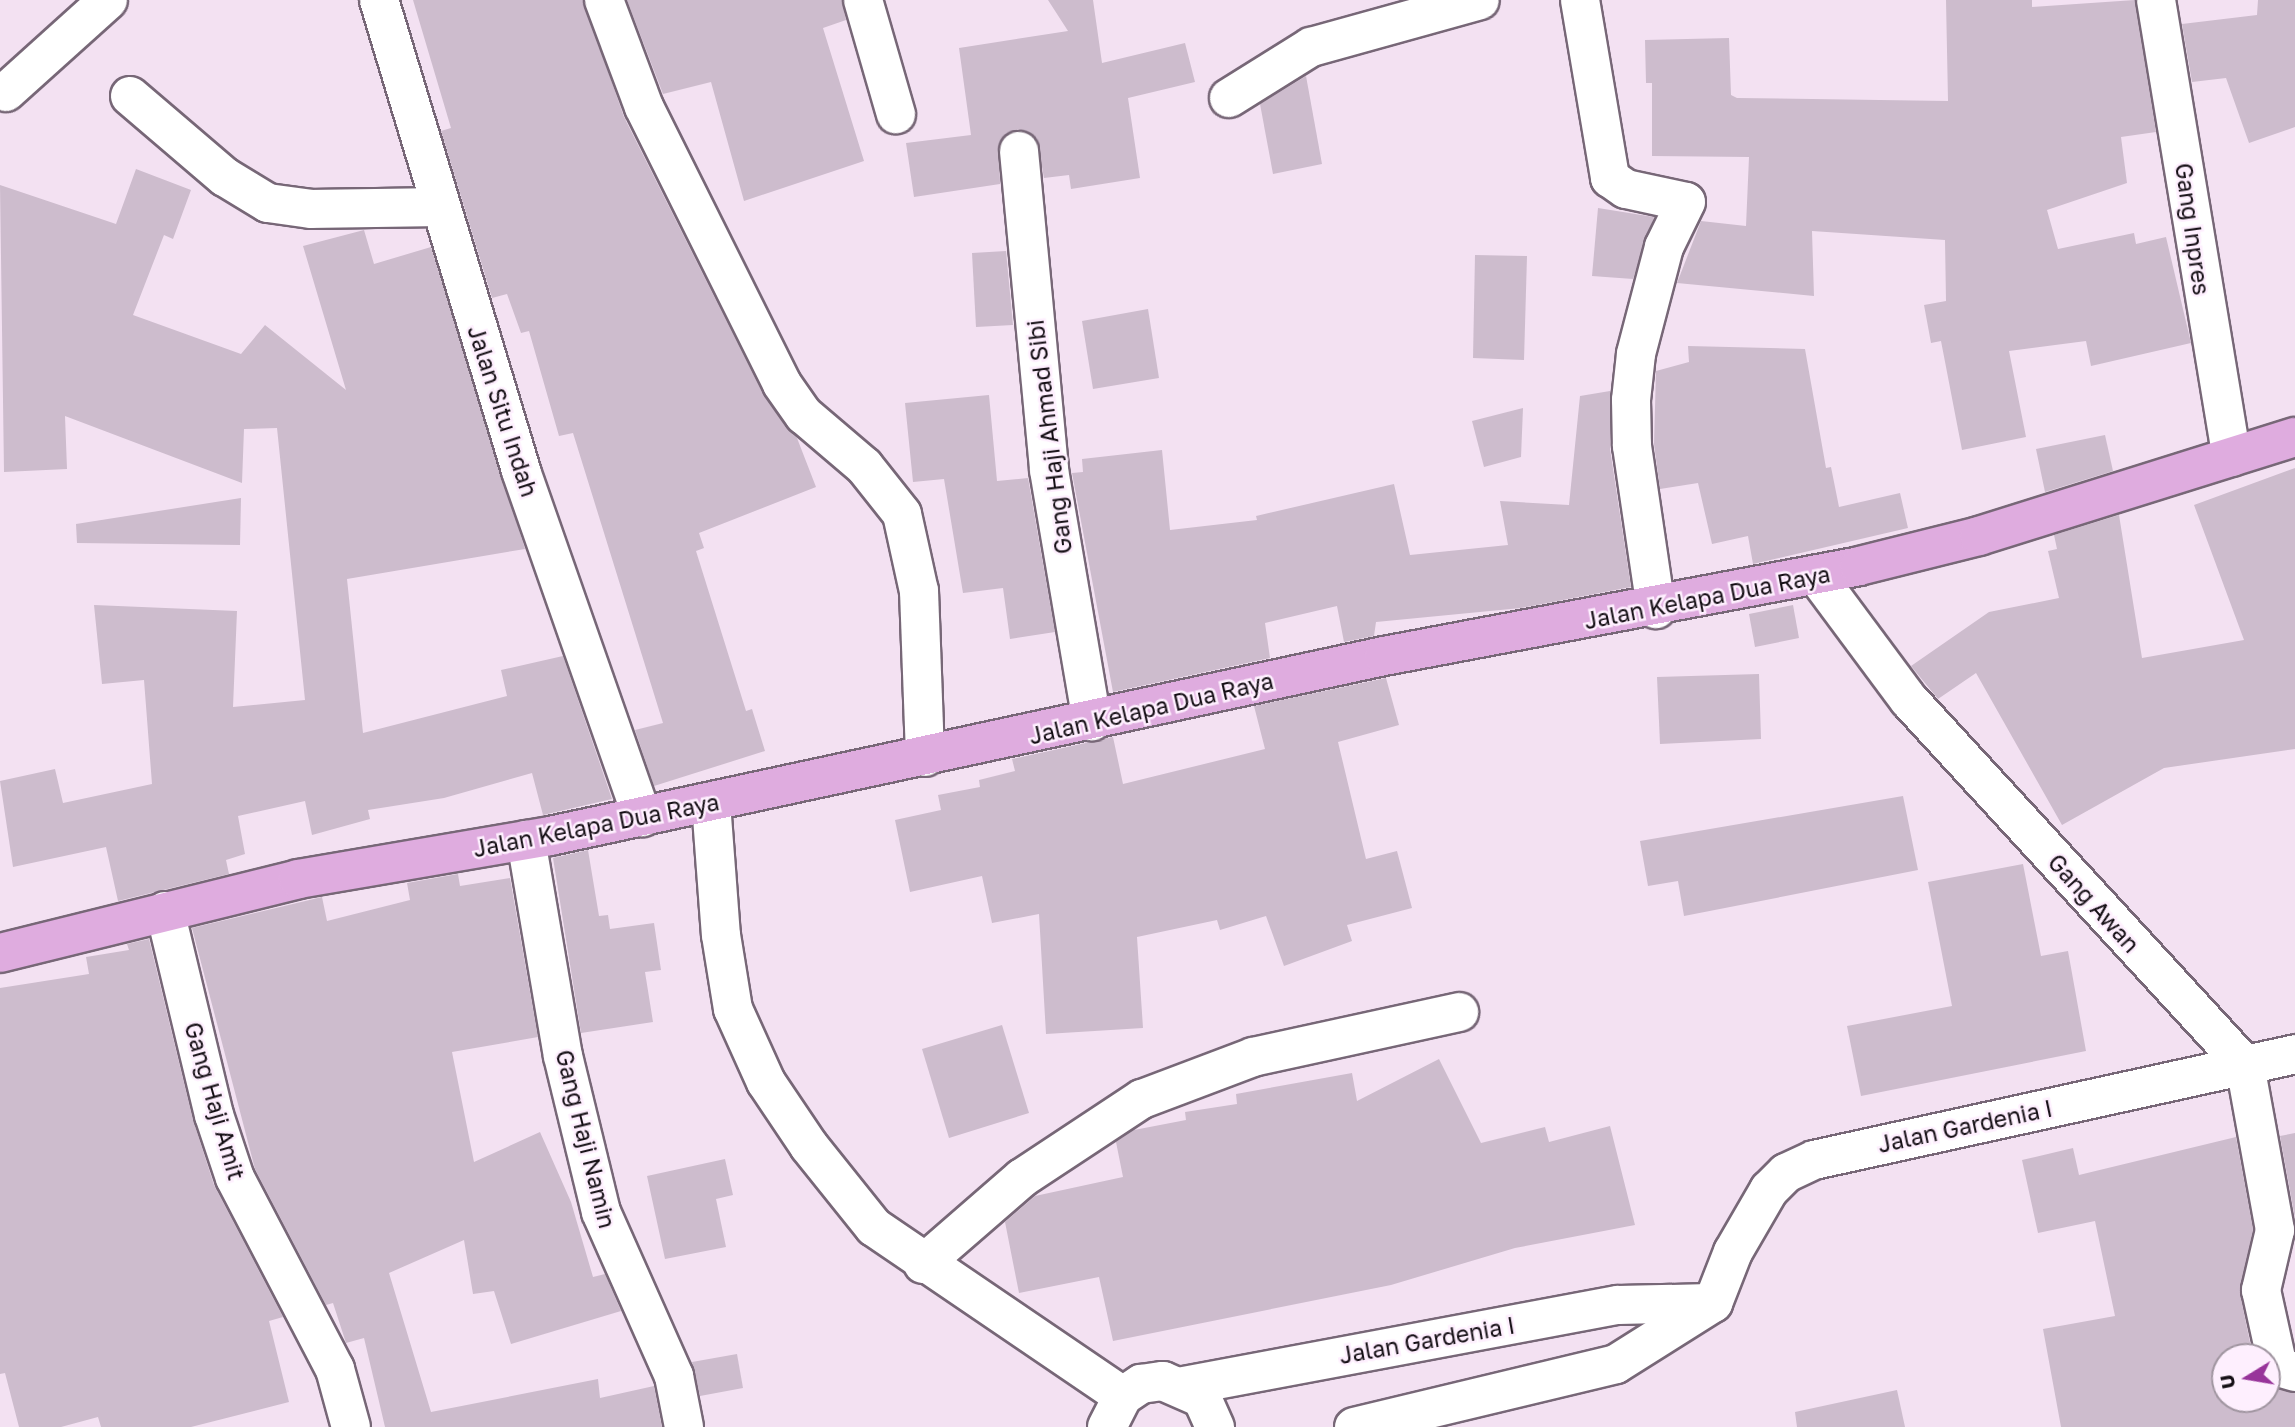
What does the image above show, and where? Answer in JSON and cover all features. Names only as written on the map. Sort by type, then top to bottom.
[{"type":"main road","name":"Jalan Kelapa Dua Raya","points":[[0,953],[298,879],[642,817],[1384,656],[1656,609],[1816,575],[1979,536],[2295,437]]},
{"type":"street","points":[[6,92],[108,0]]},
{"type":"street","name":"Jalan Situ Indah","points":[[379,0],[526,484],[642,817]]},
{"type":"street","points":[[604,0],[645,107],[782,384],[804,415],[864,466],[902,514],[919,591],[925,757]]},
{"type":"street","points":[[863,0],[896,114]]},
{"type":"street","points":[[1229,98],[1311,47],[1480,0]]},
{"type":"street","points":[[1580,0],[1610,178],[1626,188],[1686,202],[1661,259],[1636,354],[1631,400],[1632,446],[1656,609]]},
{"type":"street","name":"Gang Inpres","points":[[2156,0],[2232,457]]},
{"type":"street","points":[[130,96],[225,177],[268,203],[311,209],[440,207]]},
{"type":"street","name":"Gang Haji Ahmad Sibi","points":[[1019,151],[1049,470],[1093,721]]},
{"type":"street","name":"Gang Awan","points":[[1816,575],[1909,700],[2245,1065]]},
{"type":"street","points":[[711,803],[724,960],[733,1009],[749,1048],[846,1197],[874,1227],[1115,1411]]},
{"type":"street","name":"Gang Haji Namin","points":[[526,840],[563,1056],[601,1212],[674,1376],[684,1427]]},
{"type":"street","name":"Gang Haji Amit","points":[[165,911],[214,1115],[235,1178],[335,1369],[347,1412]]},
{"type":"street","points":[[923,1264],[1022,1178],[1114,1113],[1164,1088],[1280,1050],[1459,1012]]},
{"type":"street","name":"Jalan Gardenia I","points":[[1115,1411],[1141,1384],[1163,1381],[1184,1386],[1618,1306],[1713,1303],[1751,1215],[1786,1172],[1838,1154],[2295,1054]]},
{"type":"street","points":[[2245,1065],[2275,1230],[2261,1290],[2269,1339],[2278,1367],[2295,1372]]},
{"type":"street","points":[[1353,1427],[1616,1364],[1713,1303]]},
{"type":"street","points":[[1184,1386],[1202,1398],[1215,1427]]},
{"type":"building","points":[[413,0],[583,0],[624,117],[763,394],[797,438],[816,487],[699,533],[704,548],[696,551],[746,711],[752,709],[765,751],[654,786],[635,730],[663,723],[573,433],[559,436],[529,331],[521,333],[507,294],[492,298],[441,131],[451,128]]},
{"type":"building","points":[[627,0],[842,0],[846,20],[823,28],[864,161],[744,201],[711,82],[663,94]]},
{"type":"building","points":[[1048,0],[1093,0],[1102,63],[1185,43],[1195,82],[1128,98],[1140,178],[1071,189],[1069,175],[1044,178],[1037,139],[1018,129],[999,143],[1000,184],[914,197],[906,143],[971,135],[959,48],[1068,31]]},
{"type":"building","points":[[1946,0],[2032,0],[2032,7],[2135,0],[2156,132],[2121,137],[2127,183],[2047,210],[2058,249],[2134,233],[2136,244],[2166,237],[2191,343],[2091,366],[2086,341],[2009,351],[2026,437],[1962,450],[1941,341],[1931,343],[1924,305],[1946,301],[1945,240],[1812,231],[1814,296],[1677,283],[1701,221],[1746,226],[1749,157],[1652,156],[1652,83],[1646,83],[1645,40],[1729,38],[1731,95],[1737,98],[1948,101]]},
{"type":"building","points":[[2258,0],[2295,0],[2295,127],[2249,143],[2226,78],[2192,82],[2182,24],[2257,15]]},
{"type":"building","points":[[1306,76],[1322,164],[1273,174],[1260,104]]},
{"type":"building","points":[[136,169],[191,190],[173,239],[164,235],[133,315],[241,354],[265,325],[346,390],[303,246],[364,230],[374,264],[431,247],[525,549],[347,579],[363,733],[507,696],[501,670],[563,656],[612,799],[543,815],[532,773],[444,798],[368,810],[370,819],[312,835],[305,801],[238,816],[245,854],[226,860],[229,874],[118,901],[106,847],[13,867],[0,781],[55,769],[63,803],[152,784],[144,680],[102,684],[94,605],[237,611],[233,707],[305,700],[277,428],[244,429],[242,483],[65,416],[67,469],[4,472],[0,185],[116,224]]},
{"type":"building","points":[[1598,208],[1654,217],[1633,279],[1592,276]]},
{"type":"building","points":[[1006,251],[1013,325],[976,327],[972,253]]},
{"type":"building","points":[[1475,255],[1527,256],[1524,360],[1473,358]]},
{"type":"building","points":[[1148,309],[1159,378],[1093,389],[1082,321]]},
{"type":"building","points":[[1688,346],[1805,349],[1826,468],[1831,467],[1839,507],[1900,493],[1908,528],[1753,564],[1748,536],[1712,544],[1698,483],[1660,489],[1654,444],[1656,371],[1689,362]]},
{"type":"building","points":[[1610,391],[1610,449],[1631,587],[1521,608],[1376,622],[1374,636],[1344,642],[1337,606],[1265,623],[1270,658],[1113,692],[1072,473],[1083,472],[1082,459],[1162,450],[1170,530],[1257,520],[1256,516],[1394,484],[1410,555],[1508,545],[1500,501],[1569,505],[1580,396]]},
{"type":"building","points":[[989,395],[997,481],[1028,478],[1055,632],[1010,639],[1003,588],[963,593],[944,479],[913,482],[905,403]]},
{"type":"building","points":[[1523,408],[1521,457],[1484,467],[1472,421]]},
{"type":"building","points":[[2105,435],[2113,471],[2045,492],[2036,449]]},
{"type":"building","points":[[2295,468],[2295,749],[2164,768],[2062,825],[1976,673],[1938,699],[1911,666],[1989,612],[2059,598],[2048,551],[2057,549],[2054,535],[2119,515],[2142,658],[2244,640],[2194,505]]},
{"type":"building","points":[[241,498],[240,545],[77,543],[76,524]]},
{"type":"building","points":[[1793,605],[1799,638],[1755,647],[1749,614]]},
{"type":"building","points":[[1759,674],[1761,739],[1660,744],[1657,677]]},
{"type":"building","points":[[1386,678],[1399,725],[1338,742],[1366,859],[1397,851],[1412,908],[1347,925],[1352,941],[1284,966],[1266,916],[1220,930],[1217,920],[1137,937],[1143,1028],[1046,1034],[1039,914],[992,923],[982,876],[910,892],[895,820],[941,810],[938,795],[980,787],[979,780],[1015,771],[1012,759],[1113,737],[1123,784],[1265,749],[1254,706]]},
{"type":"building","points":[[1903,796],[1918,870],[1684,916],[1678,881],[1648,886],[1640,841]]},
{"type":"building","points":[[588,850],[599,916],[608,915],[610,929],[654,923],[661,970],[645,972],[653,1022],[581,1033],[553,858]]},
{"type":"building","points":[[2023,864],[2041,956],[2068,951],[2086,1051],[1861,1096],[1847,1026],[1952,1006],[1928,882]]},
{"type":"building","points":[[458,874],[460,886],[510,878],[538,1037],[452,1052],[474,1162],[540,1132],[571,1202],[593,1277],[605,1274],[621,1311],[511,1344],[494,1291],[473,1294],[464,1240],[389,1273],[431,1412],[598,1379],[600,1398],[654,1386],[662,1427],[385,1427],[364,1338],[346,1343],[333,1303],[326,1305],[255,1169],[192,928],[322,897],[327,921],[410,900],[407,883]]},
{"type":"building","points":[[149,939],[193,1120],[214,1185],[283,1317],[269,1321],[289,1402],[191,1427],[101,1427],[98,1417],[61,1427],[19,1427],[5,1373],[0,1374],[0,988],[89,974],[86,957],[129,950],[127,944]]},
{"type":"building","points":[[1002,1025],[1029,1113],[949,1138],[922,1049]]},
{"type":"building","points":[[1439,1059],[1481,1143],[1545,1127],[1549,1142],[1610,1126],[1635,1225],[1515,1248],[1391,1285],[1113,1341],[1099,1277],[1019,1293],[1005,1222],[1035,1196],[1123,1177],[1116,1142],[1134,1130],[1186,1120],[1185,1112],[1237,1104],[1236,1094],[1352,1073],[1357,1101]]},
{"type":"building","points":[[2295,1133],[2295,1218],[2280,1136]]},
{"type":"building","points":[[2236,1137],[2253,1229],[2240,1294],[2250,1343],[2211,1343],[2211,1413],[2281,1413],[2281,1389],[2295,1393],[2295,1427],[2061,1427],[2043,1329],[2115,1316],[2095,1221],[2038,1233],[2022,1160],[2073,1148],[2079,1175]]},
{"type":"building","points":[[725,1159],[733,1195],[716,1199],[726,1247],[665,1259],[647,1176]]},
{"type":"building","points":[[737,1354],[743,1388],[700,1396],[692,1362]]},
{"type":"building","points":[[1897,1390],[1905,1427],[1797,1427],[1795,1412]]}]
